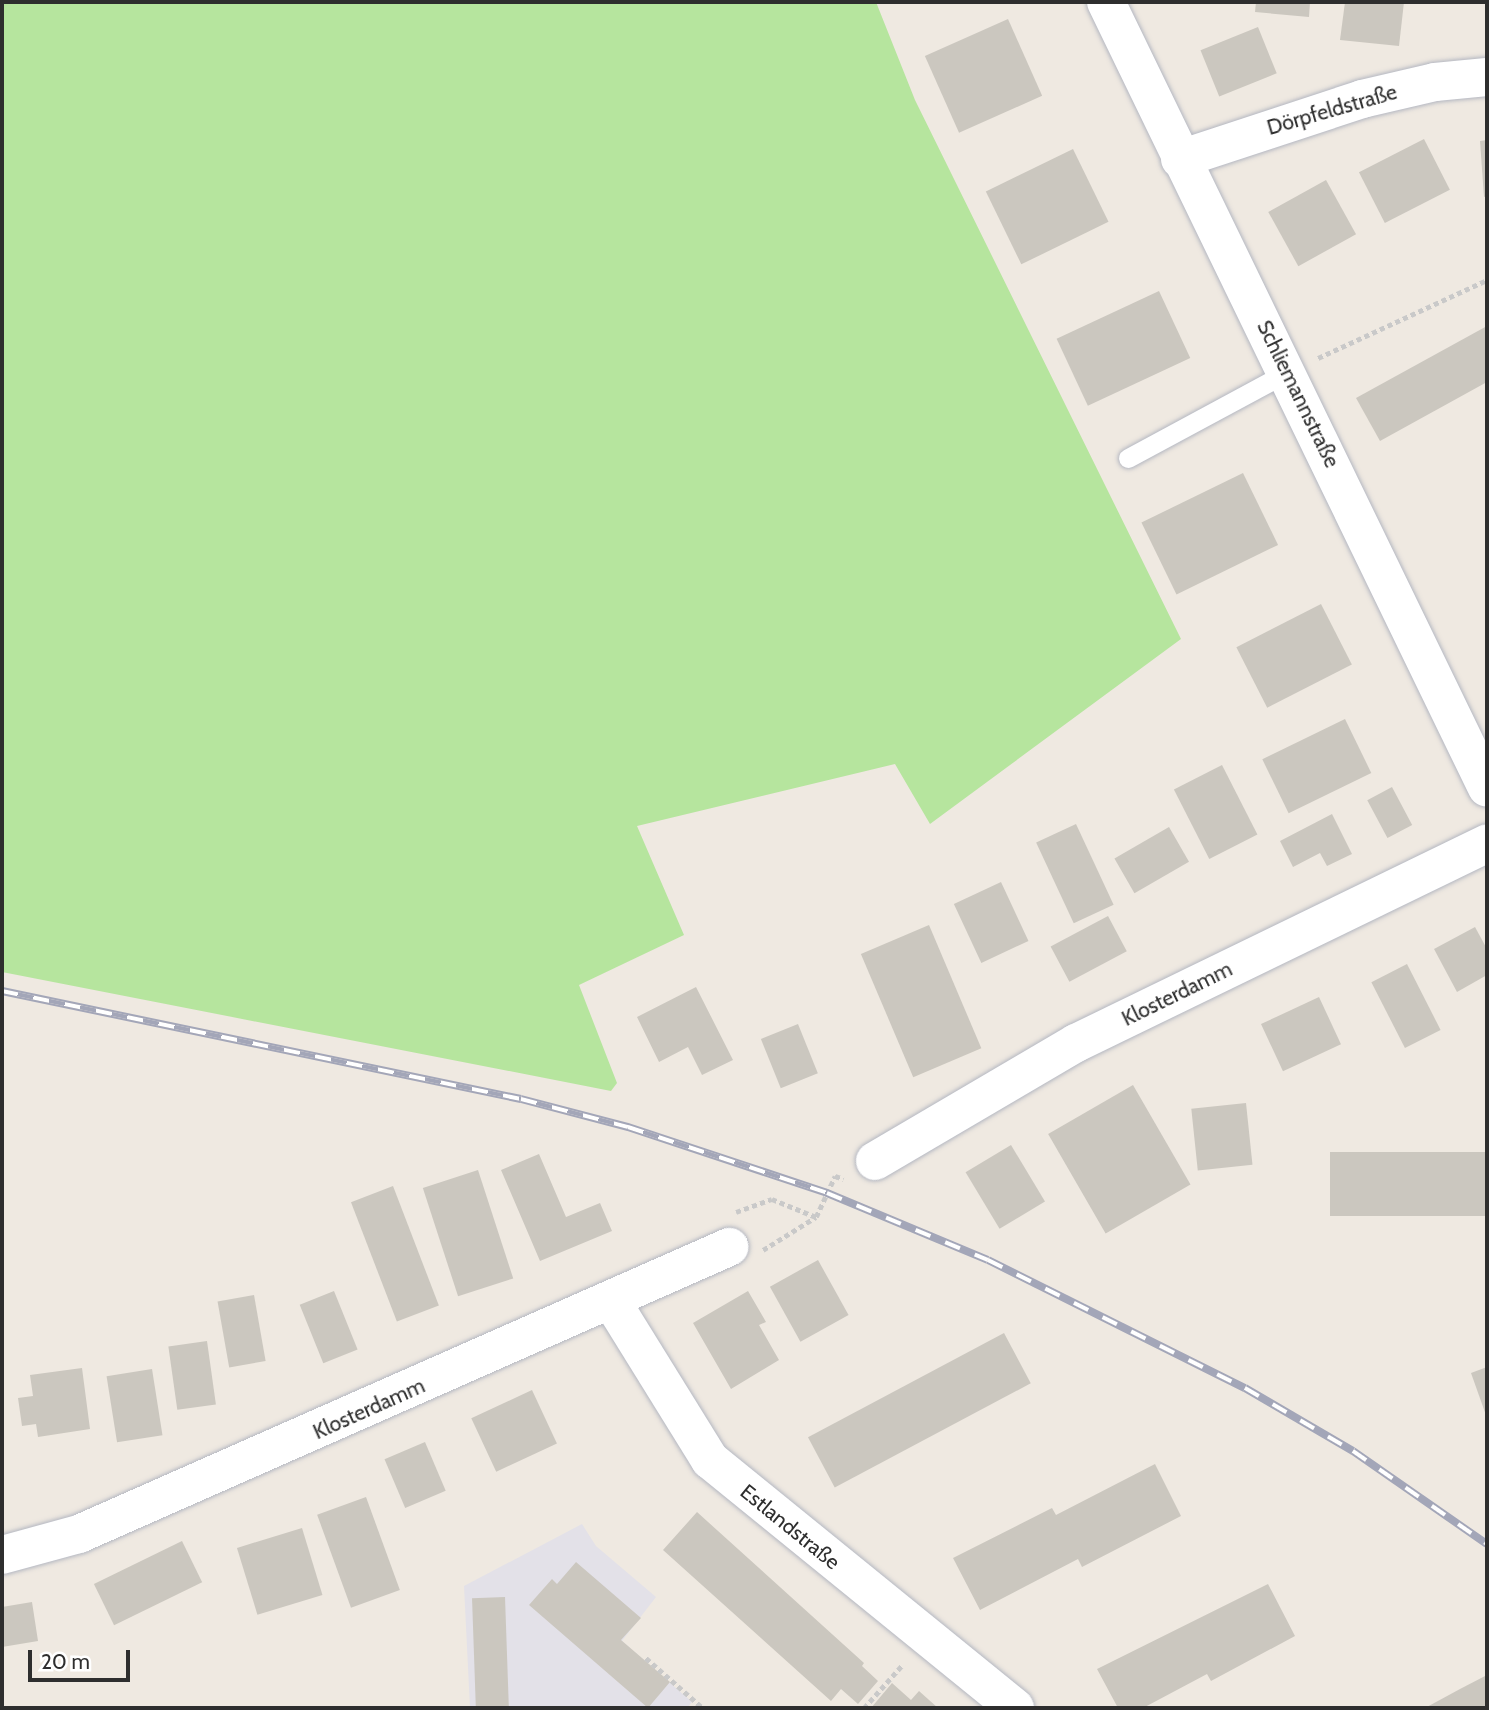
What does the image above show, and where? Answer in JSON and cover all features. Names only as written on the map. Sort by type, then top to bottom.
[{"type":"street","name":"Schliemannstraße","points":[[1106,2],[1180,159],[1288,372],[1487,788]]},
{"type":"street","name":"Dörpfeldstraße","points":[[1180,159],[1362,99],[1435,82],[1487,76]]},
{"type":"street","name":"Klosterdamm","points":[[861,1171],[1076,1043],[1487,843]]},
{"type":"street","name":"Klosterdamm","points":[[2,1555],[79,1534],[612,1302],[738,1239]]},
{"type":"street","name":"Estlandstraße","points":[[612,1302],[710,1460],[1015,1708]]},
{"type":"lane","points":[[1128,458],[1288,372]]},
{"type":"path","points":[[1288,372],[1487,280]]},
{"type":"path","points":[[738,1239],[816,1217],[835,1176],[861,1171]]},
{"type":"path","points":[[738,1239],[758,1200],[772,1199],[816,1217]]},
{"type":"path","points":[[864,1708],[926,1637]]},
{"type":"path","points":[[646,1658],[703,1708]]},
{"type":"shaded area","points":[[582,1524],[596,1546],[656,1597],[622,1641],[692,1702],[687,1708],[470,1708],[464,1586]]},
{"type":"green space","points":[[2,2],[876,2],[915,100],[1181,639],[930,824],[895,764],[637,826],[684,935],[579,985],[617,1083],[611,1091],[2,972]]},
{"type":"building","points":[[1256,2],[1310,2],[1309,17],[1255,12]]},
{"type":"building","points":[[1345,2],[1404,2],[1399,46],[1340,40]]},
{"type":"building","points":[[1008,19],[1042,96],[959,133],[925,56]]},
{"type":"building","points":[[1258,27],[1277,73],[1219,97],[1201,50]]},
{"type":"building","points":[[1424,139],[1450,190],[1385,223],[1359,172]]},
{"type":"building","points":[[1487,140],[1487,196],[1484,197],[1480,141]]},
{"type":"building","points":[[1073,149],[1109,222],[1021,264],[986,192]]},
{"type":"building","points":[[1326,180],[1356,234],[1298,266],[1268,212]]},
{"type":"building","points":[[1159,291],[1190,358],[1088,406],[1057,339]]},
{"type":"building","points":[[1487,326],[1487,382],[1380,441],[1356,398]]},
{"type":"building","points":[[1243,473],[1278,545],[1177,594],[1141,523]]},
{"type":"building","points":[[1321,604],[1352,665],[1267,708],[1236,647]]},
{"type":"building","points":[[1345,719],[1371,773],[1289,813],[1262,759]]},
{"type":"building","points":[[1222,765],[1257,834],[1209,859],[1174,790]]},
{"type":"building","points":[[1392,787],[1412,825],[1387,838],[1367,800]]},
{"type":"building","points":[[1332,814],[1352,854],[1327,866],[1320,853],[1293,867],[1280,841]]},
{"type":"building","points":[[1076,824],[1114,905],[1074,923],[1036,843]]},
{"type":"building","points":[[1169,827],[1189,862],[1134,893],[1114,858]]},
{"type":"building","points":[[1001,882],[1028,941],[981,963],[954,904]]},
{"type":"building","points":[[1108,916],[1127,951],[1069,982],[1051,947]]},
{"type":"building","points":[[929,925],[981,1048],[913,1077],[861,954]]},
{"type":"building","points":[[1475,927],[1487,949],[1487,975],[1457,992],[1434,949]]},
{"type":"building","points":[[1407,964],[1441,1030],[1405,1048],[1371,982]]},
{"type":"building","points":[[696,987],[733,1060],[702,1075],[688,1047],[659,1062],[637,1017]]},
{"type":"building","points":[[1319,997],[1341,1044],[1283,1071],[1261,1024]]},
{"type":"building","points":[[798,1024],[818,1073],[781,1088],[761,1039]]},
{"type":"building","points":[[1133,1085],[1190,1185],[1106,1234],[1048,1134]]},
{"type":"building","points":[[1246,1103],[1252,1165],[1198,1170],[1191,1109]]},
{"type":"building","points":[[1011,1145],[1045,1202],[1000,1229],[966,1172]]},
{"type":"building","points":[[1330,1152],[1487,1152],[1487,1216],[1330,1216]]},
{"type":"building","points":[[539,1154],[566,1217],[600,1203],[612,1231],[540,1261],[501,1170]]},
{"type":"building","points":[[478,1170],[513,1278],[458,1296],[423,1188]]},
{"type":"building","points":[[393,1186],[439,1305],[397,1322],[351,1202]]},
{"type":"building","points":[[818,1260],[849,1315],[800,1342],[770,1287]]},
{"type":"building","points":[[334,1291],[358,1349],[323,1363],[300,1305]]},
{"type":"building","points":[[748,1291],[766,1322],[759,1325],[779,1360],[731,1389],[693,1323]]},
{"type":"building","points":[[254,1295],[266,1361],[229,1367],[218,1301]]},
{"type":"building","points":[[1004,1333],[1031,1383],[835,1488],[808,1437]]},
{"type":"building","points":[[207,1341],[216,1404],[177,1410],[168,1346]]},
{"type":"building","points":[[1487,1367],[1487,1418],[1471,1373]]},
{"type":"building","points":[[82,1368],[90,1429],[38,1437],[36,1424],[22,1426],[18,1398],[33,1396],[30,1375]]},
{"type":"building","points":[[152,1369],[162,1435],[117,1442],[107,1376]]},
{"type":"building","points":[[532,1390],[557,1443],[496,1472],[471,1418]]},
{"type":"building","points":[[425,1442],[446,1491],[405,1508],[384,1459]]},
{"type":"building","points":[[1155,1464],[1181,1516],[1082,1567],[1078,1559],[980,1610],[953,1558],[1052,1508],[1056,1515]]},
{"type":"building","points":[[366,1497],[400,1590],[351,1608],[317,1515]]},
{"type":"building","points":[[697,1512],[864,1663],[862,1666],[878,1681],[858,1704],[841,1689],[831,1701],[663,1550]]},
{"type":"building","points":[[302,1528],[322,1595],[257,1615],[237,1548]]},
{"type":"building","points":[[182,1541],[202,1582],[114,1625],[94,1584]]},
{"type":"building","points":[[576,1562],[641,1618],[621,1640],[670,1682],[648,1708],[529,1605],[552,1579],[557,1584]]},
{"type":"building","points":[[1268,1584],[1295,1636],[1211,1681],[1207,1674],[1143,1708],[1118,1708],[1097,1669]]},
{"type":"building","points":[[505,1597],[509,1708],[476,1708],[472,1598]]},
{"type":"building","points":[[32,1602],[38,1641],[2,1647],[2,1607]]},
{"type":"building","points":[[1487,1675],[1487,1708],[1425,1708],[1460,1689]]},
{"type":"building","points":[[892,1683],[911,1700],[919,1691],[938,1708],[871,1708]]},
{"type":"railway","points":[[2,991],[521,1099],[628,1127],[827,1193],[988,1260],[1245,1388],[1353,1451],[1487,1544]]}]
